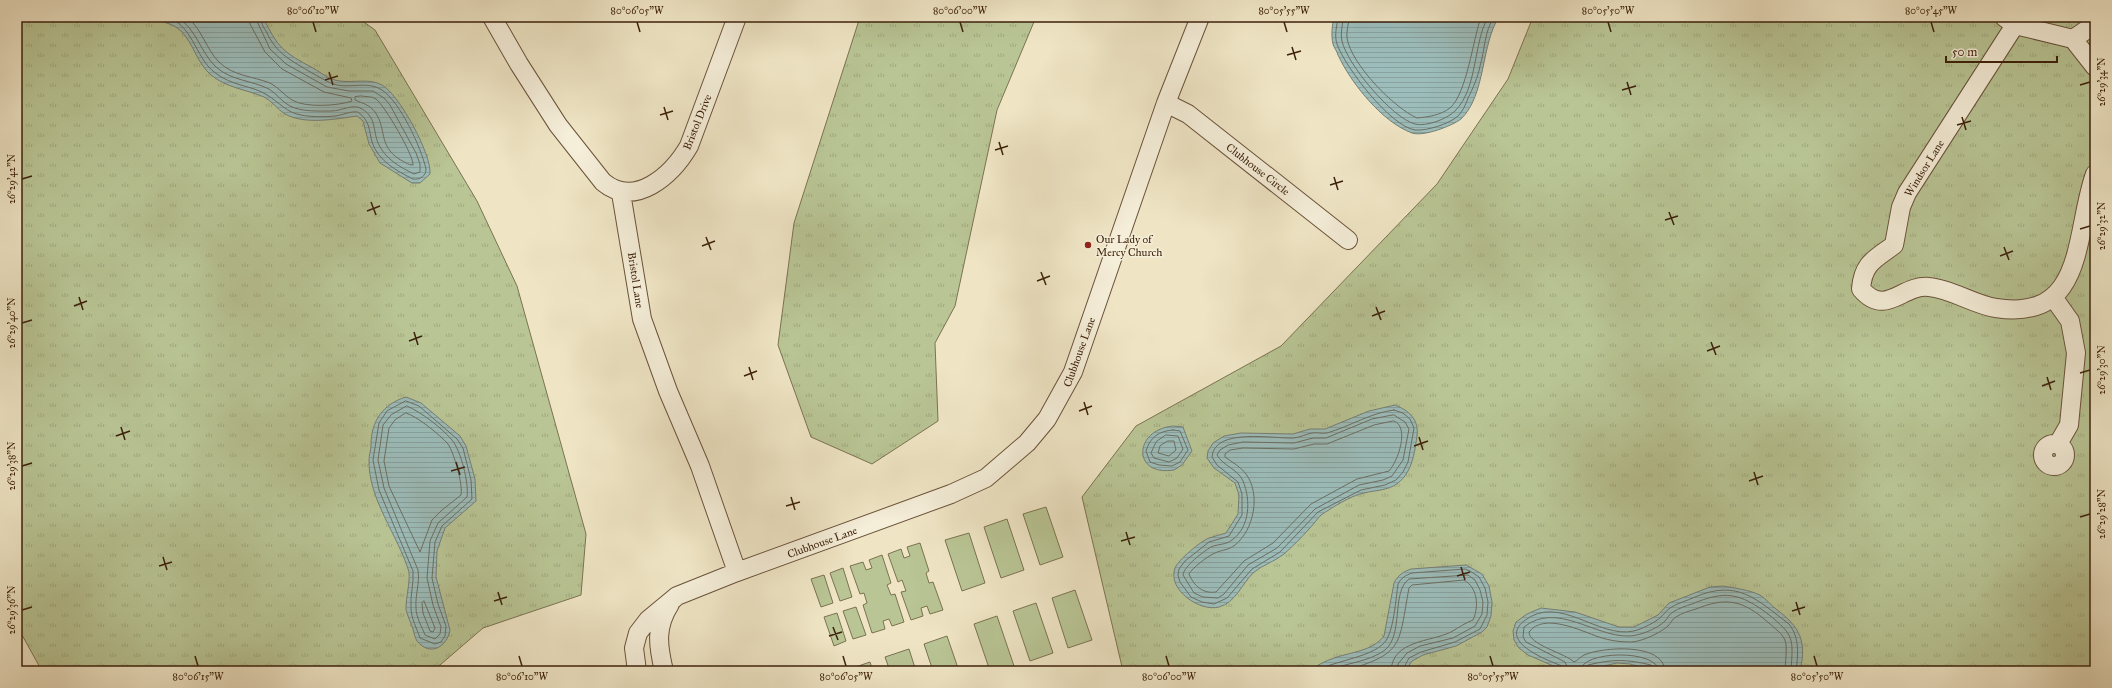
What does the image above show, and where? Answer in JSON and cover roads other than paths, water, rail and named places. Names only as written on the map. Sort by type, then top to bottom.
[{"type":"street","points":[[492,17],[519,64],[558,125],[603,182],[611,189],[622,193]]},
{"type":"street","name":"Bristol Drive","points":[[622,193],[632,193],[642,190],[661,179],[683,156],[689,146],[737,17]]},
{"type":"street","name":"Clubhouse Lane","points":[[637,671],[634,648],[638,633],[648,620],[686,591],[951,494],[986,478],[1027,443],[1047,419],[1064,392],[1073,372],[1166,103],[1200,17]]},
{"type":"street","name":"Windsor Lane","points":[[2073,40],[2010,21],[1907,193],[1902,207],[1894,245],[1873,260],[1866,268],[1862,278],[1861,289],[1868,297],[1878,301],[1888,301],[1918,287],[1930,287],[1994,308],[2013,310],[2044,304],[2054,297],[2066,282],[2073,268],[2088,196],[2095,174]]},
{"type":"street","points":[[2095,24],[2073,40],[2095,67]]},
{"type":"street","name":"Clubhouse Circle","points":[[1166,103],[1188,114],[1348,240]]},
{"type":"street","name":"Bristol Lane","points":[[622,193],[642,319],[668,391],[700,466],[737,572]]},
{"type":"street","points":[[2054,297],[2070,321],[2076,353],[2070,425],[2058,444]]},
{"type":"street","points":[[664,671],[658,644],[663,619],[670,603]]},
{"type":"water","points":[[153,17],[263,17],[278,43],[295,58],[332,79],[340,81],[366,81],[377,83],[389,91],[405,112],[420,140],[426,153],[430,174],[420,183],[412,183],[380,163],[369,144],[363,121],[357,116],[321,120],[293,117],[282,112],[264,97],[223,83],[206,70],[186,37],[178,28]]},
{"type":"water","points":[[1334,17],[1499,17],[1493,28],[1475,97],[1469,109],[1461,119],[1451,125],[1430,132],[1417,134],[1401,128],[1390,120],[1379,111],[1359,89],[1344,66],[1333,44],[1332,30]]},
{"type":"water","points":[[406,397],[421,403],[460,436],[466,446],[475,479],[476,501],[445,528],[437,551],[436,577],[450,630],[442,645],[432,649],[422,646],[415,637],[406,609],[409,572],[398,544],[378,503],[370,474],[369,458],[373,428],[376,421],[391,404]]},
{"type":"water","points":[[1395,405],[1409,413],[1417,425],[1416,444],[1412,461],[1405,475],[1400,481],[1385,489],[1359,494],[1336,505],[1321,515],[1303,536],[1284,554],[1253,573],[1230,602],[1225,605],[1211,608],[1203,606],[1187,598],[1180,591],[1174,576],[1175,568],[1180,560],[1205,540],[1226,533],[1238,514],[1239,495],[1235,483],[1214,468],[1207,458],[1208,451],[1213,443],[1224,436],[1241,433],[1293,434],[1310,429],[1325,429],[1369,411]]},
{"type":"water","points":[[1173,426],[1183,427],[1192,451],[1182,465],[1174,470],[1160,470],[1150,467],[1145,460],[1143,452],[1145,444],[1150,436],[1160,429]]},
{"type":"water","points":[[1466,565],[1482,574],[1489,586],[1492,602],[1491,616],[1487,627],[1482,632],[1456,646],[1423,655],[1412,661],[1405,671],[1309,671],[1327,661],[1368,648],[1384,636],[1394,583],[1403,573],[1411,569]]},
{"type":"water","points":[[1723,586],[1747,590],[1760,595],[1791,622],[1800,636],[1802,643],[1803,651],[1800,671],[1655,671],[1630,664],[1617,663],[1581,671],[1565,671],[1528,655],[1519,648],[1514,640],[1513,631],[1516,622],[1527,614],[1541,608],[1575,612],[1619,627],[1634,627],[1658,615],[1669,603],[1710,587]]},
{"type":"place","name":"Our Lady of Mercy Church","points":[[1088,245]]}]
